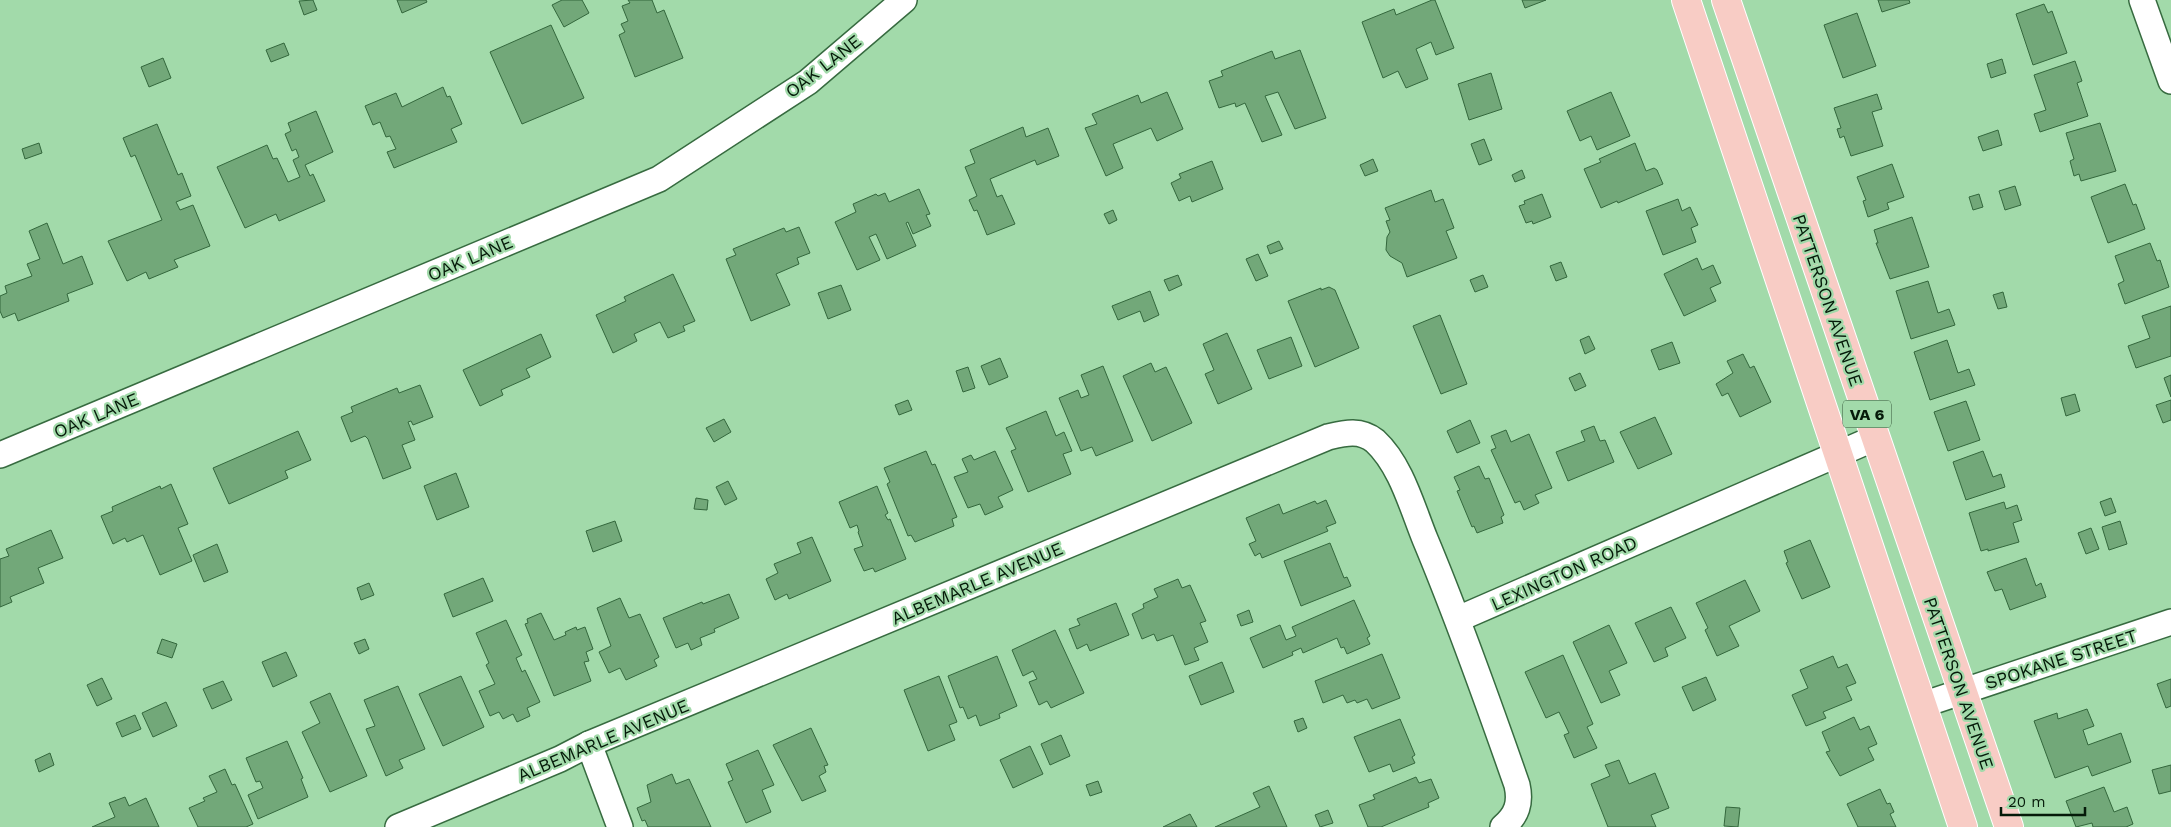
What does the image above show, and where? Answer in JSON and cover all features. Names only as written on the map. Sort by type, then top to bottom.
[{"type":"main road","name":"VA 6","points":[[1686,0],[1963,827]]},
{"type":"main road","name":"PATTERSON AVENUE","points":[[1726,0],[2008,827]]},
{"type":"street","name":"OAK LANE","points":[[0,455],[659,179],[808,82],[904,0]]},
{"type":"street","points":[[2142,0],[2171,81]]},
{"type":"street","name":"ALBEMARLE AVENUE","points":[[398,827],[560,759],[589,744],[1328,437],[1345,433],[1360,432],[1374,440],[1388,456],[1402,482],[1458,619]]},
{"type":"street","name":"LEXINGTON ROAD","points":[[1458,619],[1876,438]]},
{"type":"street","points":[[1458,619],[1520,798],[1511,820],[1503,827]]},
{"type":"street","name":"SPOKANE STREET","points":[[1922,705],[2171,622]]},
{"type":"street","points":[[589,744],[620,827]]},
{"type":"building","points":[[313,0],[317,10],[304,15],[299,1]]},
{"type":"building","points":[[397,0],[426,0],[427,2],[402,13]]},
{"type":"building","points":[[562,0],[582,0],[589,13],[564,27],[552,5]]},
{"type":"building","points":[[628,0],[652,0],[657,13],[664,10],[683,58],[635,77],[619,35],[625,32],[621,24],[628,21],[622,6],[630,3]]},
{"type":"building","points":[[1435,0],[1454,48],[1436,55],[1431,42],[1416,49],[1428,79],[1406,88],[1398,71],[1383,78],[1362,22],[1394,9],[1396,15]]},
{"type":"building","points":[[1522,0],[1546,0],[1525,8]]},
{"type":"building","points":[[1878,0],[1909,0],[1910,3],[1882,12]]},
{"type":"building","points":[[2044,4],[2048,13],[2052,11],[2067,53],[2033,65],[2016,14]]},
{"type":"building","points":[[1857,13],[1876,66],[1843,78],[1824,25]]},
{"type":"building","points":[[551,25],[584,98],[522,124],[490,52]]},
{"type":"building","points":[[284,43],[289,55],[271,62],[266,50]]},
{"type":"building","points":[[1300,50],[1326,118],[1295,129],[1278,92],[1265,96],[1282,135],[1262,142],[1245,103],[1236,107],[1235,103],[1219,108],[1209,81],[1223,76],[1221,71],[1272,51],[1275,59]]},
{"type":"building","points":[[163,58],[171,78],[149,87],[141,67]]},
{"type":"building","points":[[2002,59],[2006,73],[1991,78],[1987,64]]},
{"type":"building","points":[[2075,61],[2082,81],[2077,83],[2088,116],[2040,132],[2034,114],[2046,110],[2034,75]]},
{"type":"building","points":[[1491,73],[1502,109],[1469,120],[1458,84]]},
{"type":"building","points":[[443,87],[447,97],[450,96],[462,124],[451,129],[457,142],[394,168],[387,152],[396,149],[390,136],[386,137],[380,122],[373,125],[365,106],[396,93],[402,107]]},
{"type":"building","points":[[1167,92],[1183,129],[1157,141],[1151,128],[1113,144],[1123,168],[1106,176],[1085,128],[1097,124],[1092,114],[1138,95],[1141,103]]},
{"type":"building","points":[[1611,92],[1630,136],[1597,150],[1591,136],[1580,141],[1567,111]]},
{"type":"building","points":[[1877,94],[1882,109],[1872,112],[1883,146],[1851,156],[1844,136],[1840,138],[1837,129],[1841,128],[1834,108]]},
{"type":"building","points":[[316,111],[333,152],[305,165],[310,176],[313,174],[325,201],[279,221],[276,214],[245,228],[217,167],[267,145],[273,159],[277,158],[288,182],[300,177],[293,160],[299,157],[296,149],[292,151],[285,134],[291,131],[288,123]]},
{"type":"building","points":[[2100,123],[2116,171],[2081,181],[2079,174],[2074,176],[2070,161],[2074,159],[2066,133]]},
{"type":"building","points":[[157,124],[178,175],[182,173],[191,196],[176,202],[180,210],[193,205],[210,246],[174,260],[178,267],[149,279],[146,272],[127,281],[108,241],[162,220],[135,155],[131,157],[123,138]]},
{"type":"building","points":[[1023,127],[1026,137],[1048,128],[1059,156],[1037,165],[1035,160],[990,179],[997,197],[1002,195],[1015,224],[987,235],[977,210],[974,211],[969,200],[977,196],[965,167],[975,163],[970,150]]},
{"type":"building","points":[[1998,130],[2002,145],[1983,151],[1978,137]]},
{"type":"building","points":[[1484,139],[1492,160],[1479,165],[1471,144]]},
{"type":"building","points":[[39,143],[42,153],[25,159],[22,149]]},
{"type":"building","points":[[1635,143],[1646,171],[1654,168],[1657,170],[1663,184],[1601,208],[1584,169],[1601,162],[1599,159]]},
{"type":"building","points":[[1373,159],[1378,171],[1365,176],[1360,165]]},
{"type":"building","points":[[1212,161],[1223,189],[1192,202],[1190,196],[1179,201],[1171,183],[1181,178],[1179,174]]},
{"type":"building","points":[[1892,164],[1904,197],[1887,203],[1889,209],[1868,217],[1863,201],[1866,200],[1857,177]]},
{"type":"building","points":[[1522,170],[1525,178],[1515,182],[1512,175]]},
{"type":"building","points":[[2125,184],[2133,205],[2136,204],[2145,229],[2108,243],[2091,197]]},
{"type":"building","points":[[2015,186],[2021,205],[2005,210],[1999,191]]},
{"type":"building","points":[[919,189],[930,214],[926,215],[931,226],[913,234],[908,222],[906,223],[916,246],[887,259],[876,234],[869,237],[880,260],[857,270],[835,222],[856,212],[853,204],[876,194],[878,196],[885,193],[889,202]]},
{"type":"building","points":[[1431,190],[1435,202],[1443,199],[1454,228],[1446,231],[1457,258],[1407,277],[1402,263],[1390,256],[1386,250],[1387,237],[1390,232],[1386,221],[1390,220],[1385,208]]},
{"type":"building","points":[[1542,194],[1551,217],[1533,224],[1532,221],[1526,223],[1519,206],[1525,204],[1524,201]]},
{"type":"building","points":[[1979,194],[1983,207],[1973,210],[1969,197]]},
{"type":"building","points":[[1678,199],[1682,211],[1690,207],[1698,225],[1691,228],[1696,242],[1663,255],[1646,211]]},
{"type":"building","points":[[1113,210],[1117,220],[1109,224],[1104,214]]},
{"type":"building","points":[[1912,217],[1929,267],[1890,279],[1876,243],[1878,243],[1874,230]]},
{"type":"building","points":[[47,223],[63,264],[82,256],[93,284],[67,294],[69,301],[18,321],[15,313],[3,318],[0,311],[0,296],[7,293],[5,286],[32,276],[27,264],[40,259],[29,231]]},
{"type":"building","points":[[799,227],[810,253],[797,258],[799,264],[776,274],[790,305],[751,321],[726,259],[736,255],[733,249],[784,228],[786,232]]},
{"type":"building","points":[[1279,241],[1283,249],[1270,254],[1267,246]]},
{"type":"building","points":[[2150,243],[2157,261],[2160,260],[2169,287],[2125,304],[2118,284],[2124,281],[2115,256]]},
{"type":"building","points":[[1258,254],[1268,276],[1256,281],[1246,259]]},
{"type":"building","points":[[1697,258],[1702,270],[1713,265],[1721,283],[1710,288],[1716,301],[1684,316],[1664,274]]},
{"type":"building","points":[[1561,262],[1567,277],[1556,281],[1550,266]]},
{"type":"building","points":[[673,274],[695,321],[683,326],[685,331],[668,338],[660,322],[634,334],[637,341],[613,353],[596,315],[626,301],[624,297]]},
{"type":"building","points":[[1178,275],[1182,285],[1169,291],[1164,280]]},
{"type":"building","points":[[1483,275],[1488,287],[1475,292],[1470,280]]},
{"type":"building","points":[[1928,281],[1938,313],[1949,309],[1955,325],[1911,339],[1896,291]]},
{"type":"building","points":[[841,285],[851,310],[828,319],[818,293]]},
{"type":"building","points":[[1329,287],[1335,290],[1359,348],[1315,367],[1288,301],[1321,288],[1321,290]]},
{"type":"building","points":[[1150,291],[1159,315],[1144,322],[1140,311],[1118,320],[1112,306]]},
{"type":"building","points":[[2003,292],[2007,307],[1998,309],[1993,295]]},
{"type":"building","points":[[2171,306],[2171,356],[2136,368],[2128,346],[2150,338],[2142,316]]},
{"type":"building","points":[[1440,315],[1467,384],[1441,394],[1413,326]]},
{"type":"building","points":[[1227,333],[1252,389],[1218,404],[1205,374],[1214,370],[1203,344]]},
{"type":"building","points":[[541,334],[551,357],[526,369],[530,377],[501,390],[503,395],[480,406],[463,370]]},
{"type":"building","points":[[1589,336],[1595,349],[1585,354],[1580,340]]},
{"type":"building","points":[[1291,337],[1302,366],[1269,379],[1257,350]]},
{"type":"building","points":[[1947,340],[1958,373],[1969,369],[1975,385],[1930,400],[1914,352]]},
{"type":"building","points":[[1672,342],[1680,363],[1659,370],[1651,350]]},
{"type":"building","points":[[1743,354],[1750,368],[1754,366],[1771,402],[1740,417],[1728,393],[1722,396],[1716,384],[1733,373],[1727,361]]},
{"type":"building","points":[[1000,358],[1008,377],[989,385],[981,366]]},
{"type":"building","points":[[1151,363],[1155,372],[1166,367],[1192,423],[1152,441],[1123,376]]},
{"type":"building","points":[[1103,366],[1133,441],[1096,456],[1092,447],[1081,451],[1059,398],[1078,390],[1081,398],[1089,395],[1081,375]]},
{"type":"building","points":[[968,367],[975,388],[963,392],[956,371]]},
{"type":"building","points":[[1580,373],[1586,386],[1575,391],[1569,378]]},
{"type":"building","points":[[2171,375],[2171,397],[2164,378]]},
{"type":"building","points":[[420,385],[433,417],[413,425],[411,421],[408,422],[415,440],[402,445],[411,468],[383,479],[368,439],[365,436],[351,442],[341,417],[353,412],[351,407],[397,388],[399,393]]},
{"type":"building","points":[[2075,394],[2080,411],[2066,416],[2061,398]]},
{"type":"building","points":[[908,400],[912,410],[899,415],[895,405]]},
{"type":"building","points":[[2171,400],[2171,420],[2163,423],[2156,405]]},
{"type":"building","points":[[1966,401],[1980,440],[1948,451],[1934,412]]},
{"type":"building","points":[[1046,411],[1056,436],[1064,432],[1072,451],[1063,454],[1071,474],[1028,492],[1011,451],[1016,449],[1006,428]]},
{"type":"building","points":[[1655,417],[1672,454],[1638,469],[1620,432]]},
{"type":"building","points":[[724,419],[731,432],[714,442],[706,428]]},
{"type":"building","points":[[1470,420],[1480,443],[1457,453],[1447,431]]},
{"type":"building","points":[[1594,426],[1600,441],[1605,440],[1614,462],[1568,481],[1556,452],[1585,441],[1581,431]]},
{"type":"building","points":[[1506,430],[1511,442],[1529,434],[1552,488],[1535,495],[1539,503],[1524,510],[1520,501],[1515,503],[1491,450],[1496,448],[1491,436]]},
{"type":"building","points":[[298,431],[311,460],[285,471],[288,478],[229,504],[213,468]]},
{"type":"building","points":[[926,451],[932,465],[935,464],[957,517],[952,519],[954,526],[915,542],[911,535],[908,536],[887,484],[890,482],[884,468]]},
{"type":"building","points":[[995,451],[1013,490],[998,497],[1003,507],[985,515],[980,504],[968,508],[954,477],[968,472],[962,459],[971,455],[974,460]]},
{"type":"building","points":[[1983,451],[1993,477],[2001,474],[2005,487],[1966,500],[1953,462]]},
{"type":"building","points":[[1479,466],[1485,479],[1489,478],[1504,515],[1501,517],[1503,523],[1477,533],[1474,526],[1472,527],[1457,491],[1460,490],[1454,477]]},
{"type":"building","points":[[456,473],[469,507],[437,520],[424,486]]},
{"type":"building","points":[[728,481],[737,499],[725,505],[716,487]]},
{"type":"building","points":[[171,484],[188,524],[178,528],[192,561],[160,575],[143,535],[127,542],[125,538],[113,544],[101,516],[113,511],[112,507],[160,486],[161,489]]},
{"type":"building","points":[[877,486],[888,513],[885,515],[888,520],[890,519],[906,559],[875,572],[873,568],[864,571],[854,549],[863,546],[857,525],[850,528],[839,502]]},
{"type":"building","points":[[696,498],[708,500],[707,510],[694,509]]},
{"type":"building","points":[[2111,498],[2116,512],[2105,516],[2100,502]]},
{"type":"building","points":[[1326,500],[1336,523],[1326,527],[1328,531],[1262,558],[1260,553],[1255,556],[1249,544],[1256,541],[1246,518],[1279,504],[1283,514],[1315,501],[1317,504]]},
{"type":"building","points":[[2004,502],[2006,509],[2017,505],[2022,520],[2013,523],[2019,542],[1988,551],[1988,549],[1981,551],[1969,513]]},
{"type":"building","points":[[615,521],[622,541],[593,552],[586,531]]},
{"type":"building","points":[[2120,521],[2127,544],[2109,550],[2102,527]]},
{"type":"building","points":[[2091,528],[2099,549],[2086,554],[2078,533]]},
{"type":"building","points":[[51,530],[63,558],[38,568],[44,583],[10,597],[12,602],[0,607],[0,559],[9,556],[6,549]]},
{"type":"building","points":[[812,537],[831,581],[789,599],[787,594],[775,600],[766,579],[778,573],[774,564],[801,553],[797,543]]},
{"type":"building","points":[[1810,540],[1830,587],[1802,599],[1786,563],[1788,562],[1784,551]]},
{"type":"building","points":[[1330,543],[1344,578],[1347,577],[1351,586],[1301,606],[1284,561]]},
{"type":"building","points":[[217,544],[228,572],[204,582],[193,555]]},
{"type":"building","points":[[2026,558],[2036,586],[2041,583],[2046,597],[2010,610],[2002,589],[1995,591],[1987,572]]},
{"type":"building","points":[[483,578],[493,601],[453,617],[444,594]]},
{"type":"building","points":[[1178,579],[1182,588],[1190,585],[1206,621],[1200,623],[1208,642],[1194,648],[1199,660],[1185,665],[1173,635],[1157,641],[1154,634],[1142,639],[1132,614],[1144,608],[1143,604],[1158,597],[1154,589]]},
{"type":"building","points":[[1745,580],[1760,611],[1729,626],[1739,646],[1717,656],[1705,630],[1708,628],[1696,603]]},
{"type":"building","points":[[369,583],[374,595],[361,600],[357,588]]},
{"type":"building","points":[[729,594],[739,618],[714,629],[715,632],[700,638],[702,645],[691,650],[688,643],[676,648],[663,618],[702,602],[703,604]]},
{"type":"building","points":[[620,598],[629,618],[640,614],[659,657],[654,660],[657,666],[626,680],[620,668],[609,673],[599,652],[611,646],[597,608]]},
{"type":"building","points":[[1354,600],[1370,636],[1367,638],[1370,644],[1347,654],[1344,647],[1341,648],[1337,638],[1303,653],[1301,648],[1292,652],[1293,655],[1263,668],[1250,638],[1280,625],[1286,640],[1296,636],[1292,627]]},
{"type":"building","points":[[1116,603],[1129,635],[1090,651],[1087,644],[1077,649],[1069,629],[1080,625],[1077,619]]},
{"type":"building","points":[[1671,607],[1686,638],[1665,648],[1668,656],[1654,662],[1635,623]]},
{"type":"building","points":[[1249,610],[1253,622],[1241,626],[1237,615]]},
{"type":"building","points":[[541,613],[554,640],[566,635],[565,632],[576,627],[577,630],[585,627],[593,649],[586,652],[589,661],[584,662],[591,681],[554,696],[525,624],[528,623],[527,619]]},
{"type":"building","points":[[506,620],[522,655],[516,658],[522,672],[525,670],[540,702],[527,708],[530,716],[517,722],[513,714],[503,719],[499,712],[490,716],[479,691],[495,684],[486,665],[489,663],[476,633]]},
{"type":"building","points":[[1609,625],[1627,663],[1609,671],[1620,695],[1601,703],[1573,642]]},
{"type":"building","points":[[1055,630],[1084,693],[1051,708],[1047,701],[1039,705],[1029,682],[1037,679],[1033,671],[1023,676],[1012,650]]},
{"type":"building","points":[[162,639],[177,644],[172,658],[157,653]]},
{"type":"building","points":[[365,639],[369,649],[359,654],[354,643]]},
{"type":"building","points":[[286,652],[297,676],[273,687],[262,662]]},
{"type":"building","points":[[1382,654],[1400,698],[1372,709],[1367,699],[1357,703],[1355,700],[1347,703],[1343,695],[1323,703],[1315,681]]},
{"type":"building","points":[[1563,655],[1593,724],[1587,727],[1597,748],[1574,758],[1564,735],[1569,733],[1559,712],[1546,718],[1525,672]]},
{"type":"building","points":[[997,656],[1017,706],[999,714],[1000,718],[980,726],[976,715],[968,719],[963,707],[960,708],[948,676]]},
{"type":"building","points":[[1833,656],[1838,668],[1847,664],[1856,683],[1846,687],[1852,700],[1823,712],[1826,718],[1806,726],[1792,695],[1808,688],[1800,670]]},
{"type":"building","points":[[1222,662],[1234,692],[1201,705],[1189,676]]},
{"type":"building","points":[[461,676],[484,727],[443,746],[419,694]]},
{"type":"building","points":[[939,676],[957,722],[949,725],[955,740],[928,751],[904,690]]},
{"type":"building","points":[[1706,677],[1716,700],[1693,711],[1682,687]]},
{"type":"building","points":[[102,678],[112,699],[97,706],[87,685]]},
{"type":"building","points":[[2171,679],[2171,706],[2166,708],[2157,684]]},
{"type":"building","points":[[223,681],[232,700],[212,709],[203,689]]},
{"type":"building","points":[[398,686],[425,749],[399,760],[403,768],[386,776],[366,729],[375,726],[364,700]]},
{"type":"building","points":[[330,693],[367,776],[330,792],[302,732],[320,723],[310,702]]},
{"type":"building","points":[[166,702],[177,726],[153,737],[142,713]]},
{"type":"building","points":[[2087,709],[2094,726],[2083,730],[2088,745],[2121,733],[2131,762],[2092,776],[2088,766],[2055,778],[2034,721],[2057,713],[2058,719]]},
{"type":"building","points":[[135,715],[141,729],[122,737],[116,723]]},
{"type":"building","points":[[1854,717],[1860,730],[1869,726],[1877,744],[1868,748],[1874,760],[1840,776],[1826,752],[1830,751],[1822,732]]},
{"type":"building","points":[[1303,718],[1307,728],[1298,732],[1294,721]]},
{"type":"building","points":[[1400,719],[1415,755],[1412,757],[1415,763],[1393,772],[1390,764],[1369,772],[1354,737]]},
{"type":"building","points":[[811,728],[828,765],[824,766],[826,772],[819,776],[826,791],[802,801],[773,745]]},
{"type":"building","points":[[1061,735],[1070,756],[1050,765],[1041,744]]},
{"type":"building","points":[[287,741],[303,778],[301,779],[308,797],[258,819],[248,795],[263,788],[260,781],[256,782],[246,758]]},
{"type":"building","points":[[1030,746],[1043,774],[1013,788],[1000,760]]},
{"type":"building","points":[[758,750],[774,785],[762,790],[771,812],[746,823],[728,782],[733,780],[726,764]]},
{"type":"building","points":[[50,753],[54,765],[39,772],[35,760]]},
{"type":"building","points":[[1619,760],[1629,784],[1655,773],[1669,808],[1651,815],[1656,827],[1608,827],[1591,784],[1610,776],[1605,765]]},
{"type":"building","points":[[2171,765],[2171,791],[2159,794],[2152,770]]},
{"type":"building","points":[[225,769],[232,785],[235,784],[253,824],[246,827],[198,827],[189,808],[205,801],[203,798],[217,792],[209,776]]},
{"type":"building","points":[[672,774],[676,784],[689,779],[711,827],[648,827],[645,820],[642,821],[637,808],[651,802],[647,785]]},
{"type":"building","points":[[1416,777],[1419,783],[1431,779],[1439,798],[1428,803],[1429,807],[1381,827],[1368,827],[1359,805],[1375,799],[1373,795]]},
{"type":"building","points":[[1098,781],[1102,792],[1090,796],[1086,785]]},
{"type":"building","points":[[1269,786],[1287,827],[1215,827],[1260,807],[1253,793]]},
{"type":"building","points":[[2104,787],[2114,812],[2127,807],[2133,824],[2126,827],[2093,827],[2092,823],[2076,827],[2066,801]]},
{"type":"building","points":[[1880,789],[1887,804],[1890,803],[1894,812],[1890,814],[1896,827],[1858,827],[1847,804]]},
{"type":"building","points":[[125,797],[129,806],[146,798],[159,827],[92,827],[115,817],[109,803]]},
{"type":"building","points":[[1726,807],[1740,808],[1738,827],[1724,826]]},
{"type":"building","points":[[1328,810],[1333,823],[1320,827],[1315,815]]},
{"type":"building","points":[[1190,814],[1197,827],[1163,827]]}]
